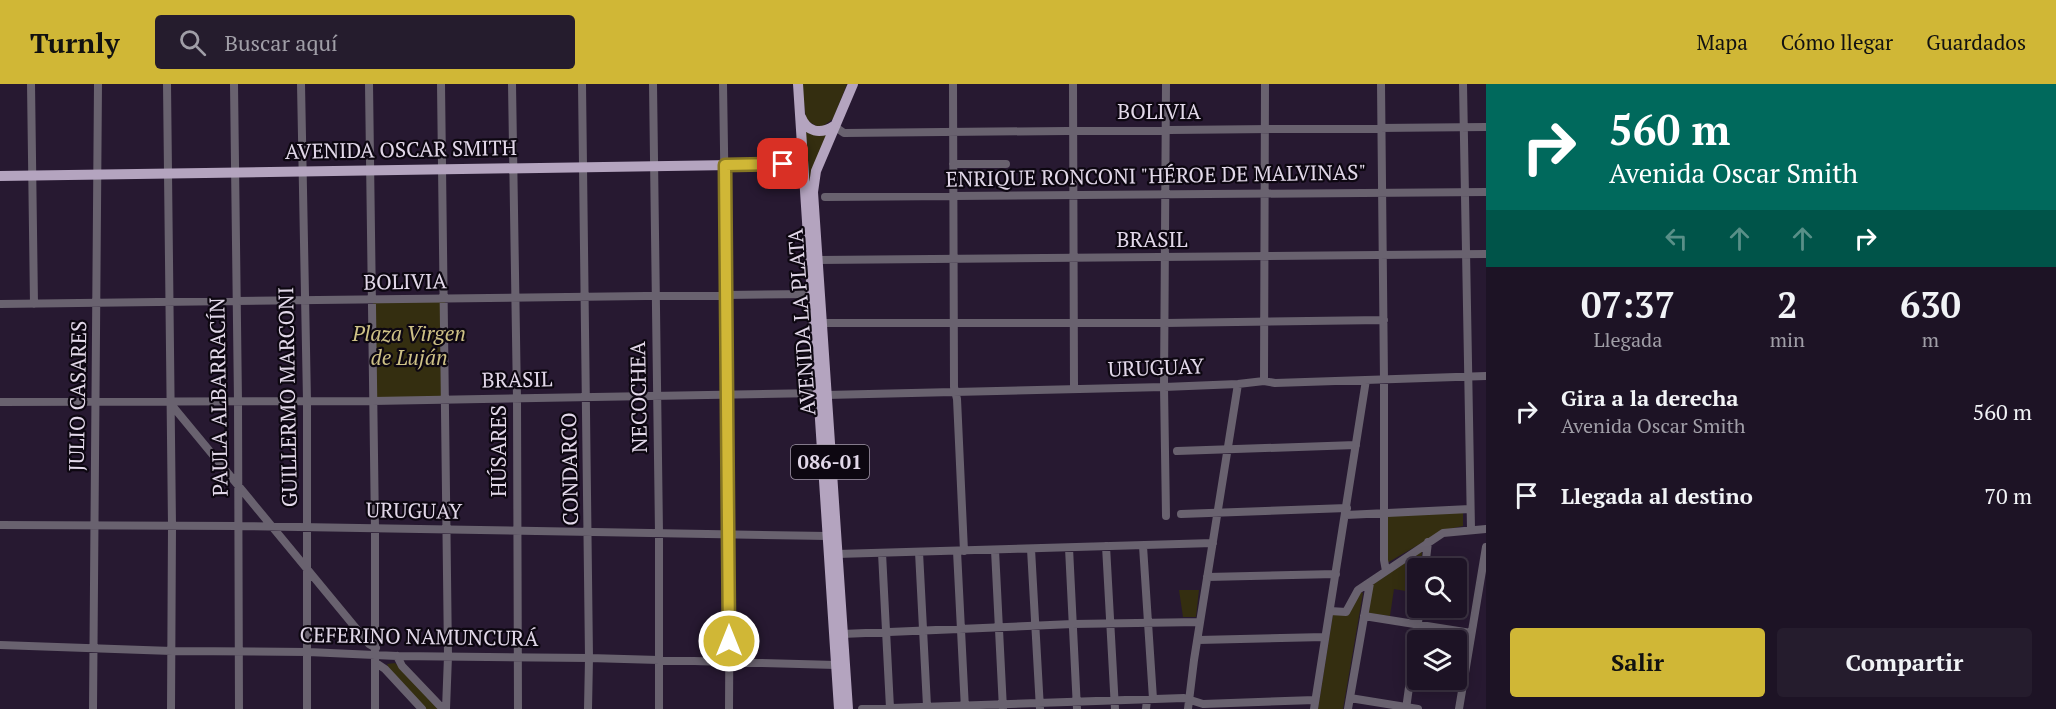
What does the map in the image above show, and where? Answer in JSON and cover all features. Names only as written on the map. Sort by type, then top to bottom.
[{"type":"main road","name":"AVENIDA LA PLATA","points":[[798,84],[811,294],[837,554],[848,709]]},
{"type":"main road","name":"AVENIDA LA PLATA","points":[[839,709],[828,536],[822,394],[822,322],[814,182],[834,126],[853,84]]},
{"type":"main road","points":[[799,110],[802,121],[812,130],[825,131],[834,126]]},
{"type":"main road","name":"AVENIDA OSCAR SMITH","points":[[0,176],[802,164]]},
{"type":"street","points":[[31,84],[34,304]]},
{"type":"street","name":"JULIO CASARES","points":[[93,709],[99,84]]},
{"type":"street","points":[[166,84],[172,526],[171,709]]},
{"type":"street","name":"PAULA ALBARRACÍN","points":[[234,84],[239,709]]},
{"type":"street","name":"GUILLERMO MARCONI","points":[[301,84],[307,401],[307,709]]},
{"type":"street","points":[[369,84],[373,300],[375,709]]},
{"type":"street","points":[[441,84],[448,656],[445,709]]},
{"type":"street","name":"HÚSARES","points":[[512,84],[518,399],[518,709]]},
{"type":"street","name":"CONDARCO","points":[[582,84],[587,397],[588,709]]},
{"type":"street","name":"NECOCHEA","points":[[653,84],[659,533],[658,709]]},
{"type":"street","points":[[723,84],[730,535],[729,709]]},
{"type":"street","points":[[953,84],[955,392],[965,707]]},
{"type":"street","points":[[1073,84],[1074,389]]},
{"type":"street","points":[[1166,84],[1164,258],[1166,516]]},
{"type":"street","points":[[1264,381],[1265,84]]},
{"type":"street","points":[[1381,84],[1384,560],[1386,571]]},
{"type":"street","points":[[1463,84],[1471,529]]},
{"type":"street","name":"BOLIVIA","points":[[834,126],[844,133],[1486,127]]},
{"type":"street","points":[[953,164],[1006,164]]},
{"type":"street","name":"ENRIQUE RONCONI \"HÉROE DE MALVINAS\"","points":[[825,197],[1486,192]]},
{"type":"street","name":"BRASIL","points":[[817,260],[1486,254]]},
{"type":"street","name":"BOLIVIA","points":[[0,304],[811,294]]},
{"type":"street","points":[[822,322],[1165,323],[1384,320]]},
{"type":"street","name":"URUGUAY","points":[[822,394],[1164,387],[1264,381],[1275,383],[1486,376]]},
{"type":"street","points":[[1188,705],[1315,705],[1366,380]]},
{"type":"street","points":[[1188,705],[1238,384]]},
{"type":"street","name":"BRASIL","points":[[0,402],[170,403],[822,394]]},
{"type":"street","points":[[170,403],[369,644],[385,669],[422,709]]},
{"type":"street","points":[[1177,452],[1356,445]]},
{"type":"street","points":[[1181,514],[1346,511],[1384,513],[1470,509]]},
{"type":"street","name":"URUGUAY","points":[[0,525],[239,526],[828,536]]},
{"type":"street","points":[[1330,611],[1346,612],[1358,590],[1443,532],[1486,529]]},
{"type":"street","points":[[1426,558],[1428,542]]},
{"type":"street","points":[[837,554],[1213,543]]},
{"type":"street","points":[[1106,546],[1114,705]]},
{"type":"street","points":[[1143,546],[1149,703]]},
{"type":"street","points":[[1460,709],[1486,547]]},
{"type":"street","points":[[1069,548],[1077,705]]},
{"type":"street","points":[[1031,549],[1040,706]]},
{"type":"street","points":[[994,550],[1003,707]]},
{"type":"street","points":[[919,552],[927,706]]},
{"type":"street","points":[[882,553],[890,708]]},
{"type":"street","points":[[1207,577],[1336,574]]},
{"type":"street","points":[[1348,709],[1370,583]]},
{"type":"street","points":[[1364,616],[1471,633]]},
{"type":"street","points":[[1406,708],[1419,618]]},
{"type":"street","points":[[842,634],[1073,624],[1200,622]]},
{"type":"street","points":[[1198,640],[1325,637]]},
{"type":"street","name":"CEFERINO NAMUNCURÁ","points":[[0,645],[172,651],[308,652],[376,656],[589,658],[836,665]]},
{"type":"street","points":[[397,656],[402,666],[445,709]]},
{"type":"street","points":[[862,709],[927,706],[1114,705],[1184,698],[1188,705]]},
{"type":"street","points":[[1350,698],[1418,709]]},
{"type":"green space","points":[[802,84],[847,84],[833,119],[820,128],[806,120]]},
{"type":"green space","points":[[829,131],[809,189],[804,133]]},
{"type":"green space","name":"Plaza Virgen de Luján","points":[[445,299],[445,399],[373,401],[373,300]]},
{"type":"green space","points":[[1463,512],[1463,526],[1444,530],[1387,563],[1387,514]]},
{"type":"green space","points":[[1422,551],[1422,558],[1412,558]]},
{"type":"green space","points":[[1407,561],[1407,591],[1394,589],[1390,616],[1367,613],[1372,585]]},
{"type":"green space","points":[[1179,590],[1199,590],[1196,617],[1183,617]]},
{"type":"green space","points":[[1359,591],[1363,593],[1343,709],[1318,709],[1333,614],[1345,615]]},
{"type":"green space","points":[[395,663],[438,709],[426,709],[391,672],[387,664]]},
{"type":"route","points":[[729,641],[730,535],[725,165],[783,164]]}]
